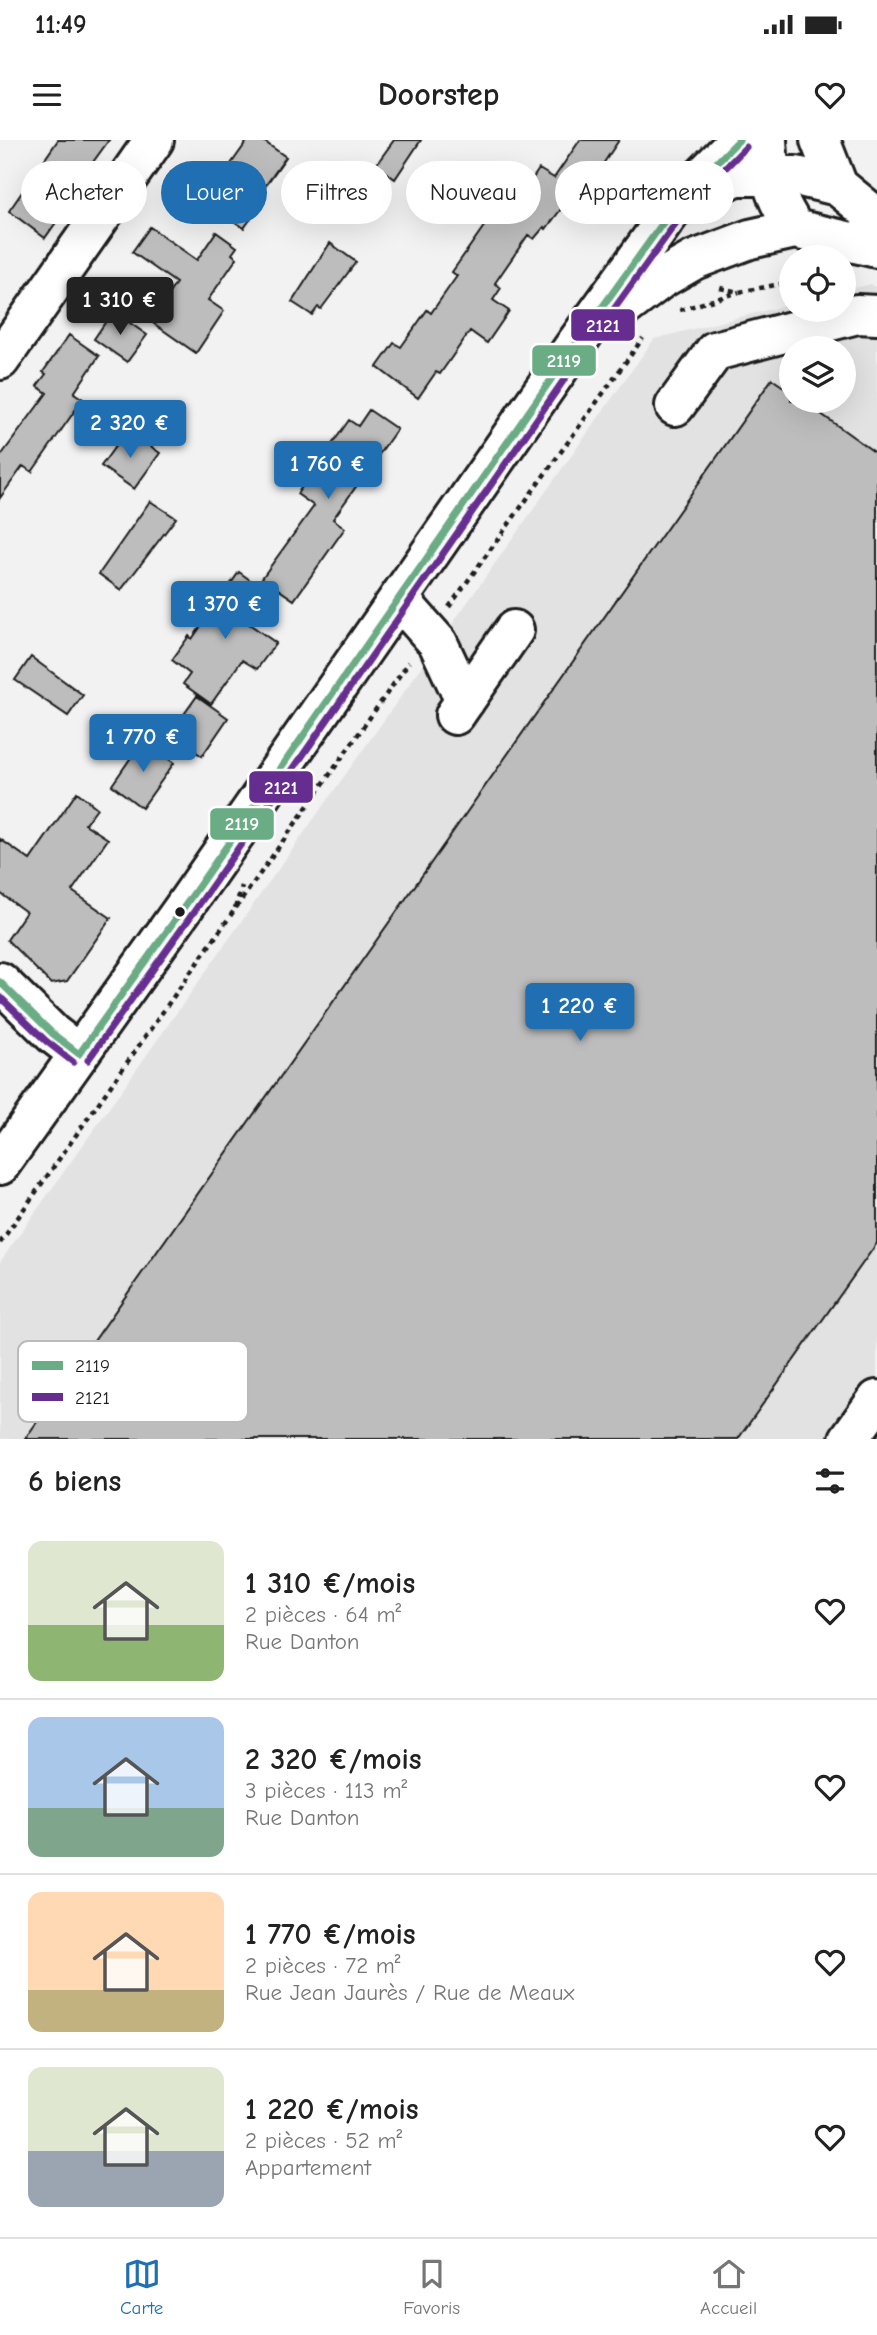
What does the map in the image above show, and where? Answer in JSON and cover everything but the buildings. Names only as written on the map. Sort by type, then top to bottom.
[{"type":"main road","points":[[0,360],[154,140]]},
{"type":"main road","points":[[699,161],[709,140]]},
{"type":"main road","points":[[718,161],[739,140]]},
{"type":"main road","points":[[820,140],[838,186]]},
{"type":"main road","points":[[734,177],[768,157]]},
{"type":"main road","points":[[768,157],[796,176],[838,186],[877,218]]},
{"type":"main road","points":[[768,157],[776,198],[795,229]]},
{"type":"main road","points":[[0,1165],[663,224]]},
{"type":"main road","points":[[575,345],[661,279],[727,246],[795,229],[877,248]]},
{"type":"main road","points":[[675,406],[715,352],[857,314],[877,315]]},
{"type":"main road","points":[[399,599],[432,637],[460,708],[510,637],[432,637]]},
{"type":"main road","points":[[0,982],[53,1034],[79,1054]]},
{"type":"main road","points":[[849,1439],[877,1400]]},
{"type":"path","points":[[669,316],[679,310],[739,292]]},
{"type":"path","points":[[0,1243],[649,329]]},
{"type":"shaded area","points":[[871,284],[877,288],[877,1439],[0,1439],[0,1262],[654,339],[779,307],[779,322],[856,322],[856,288]]},
{"type":"transit line","name":"2119","points":[[79,1054],[680,199],[739,140]]},
{"type":"transit line","name":"2121","points":[[88,1060],[688,206],[746,147]]},
{"type":"transit line","name":"2119","points":[[0,982],[53,1034],[79,1054]]},
{"type":"transit line","name":"2121","points":[[0,997],[46,1041],[73,1062]]}]
